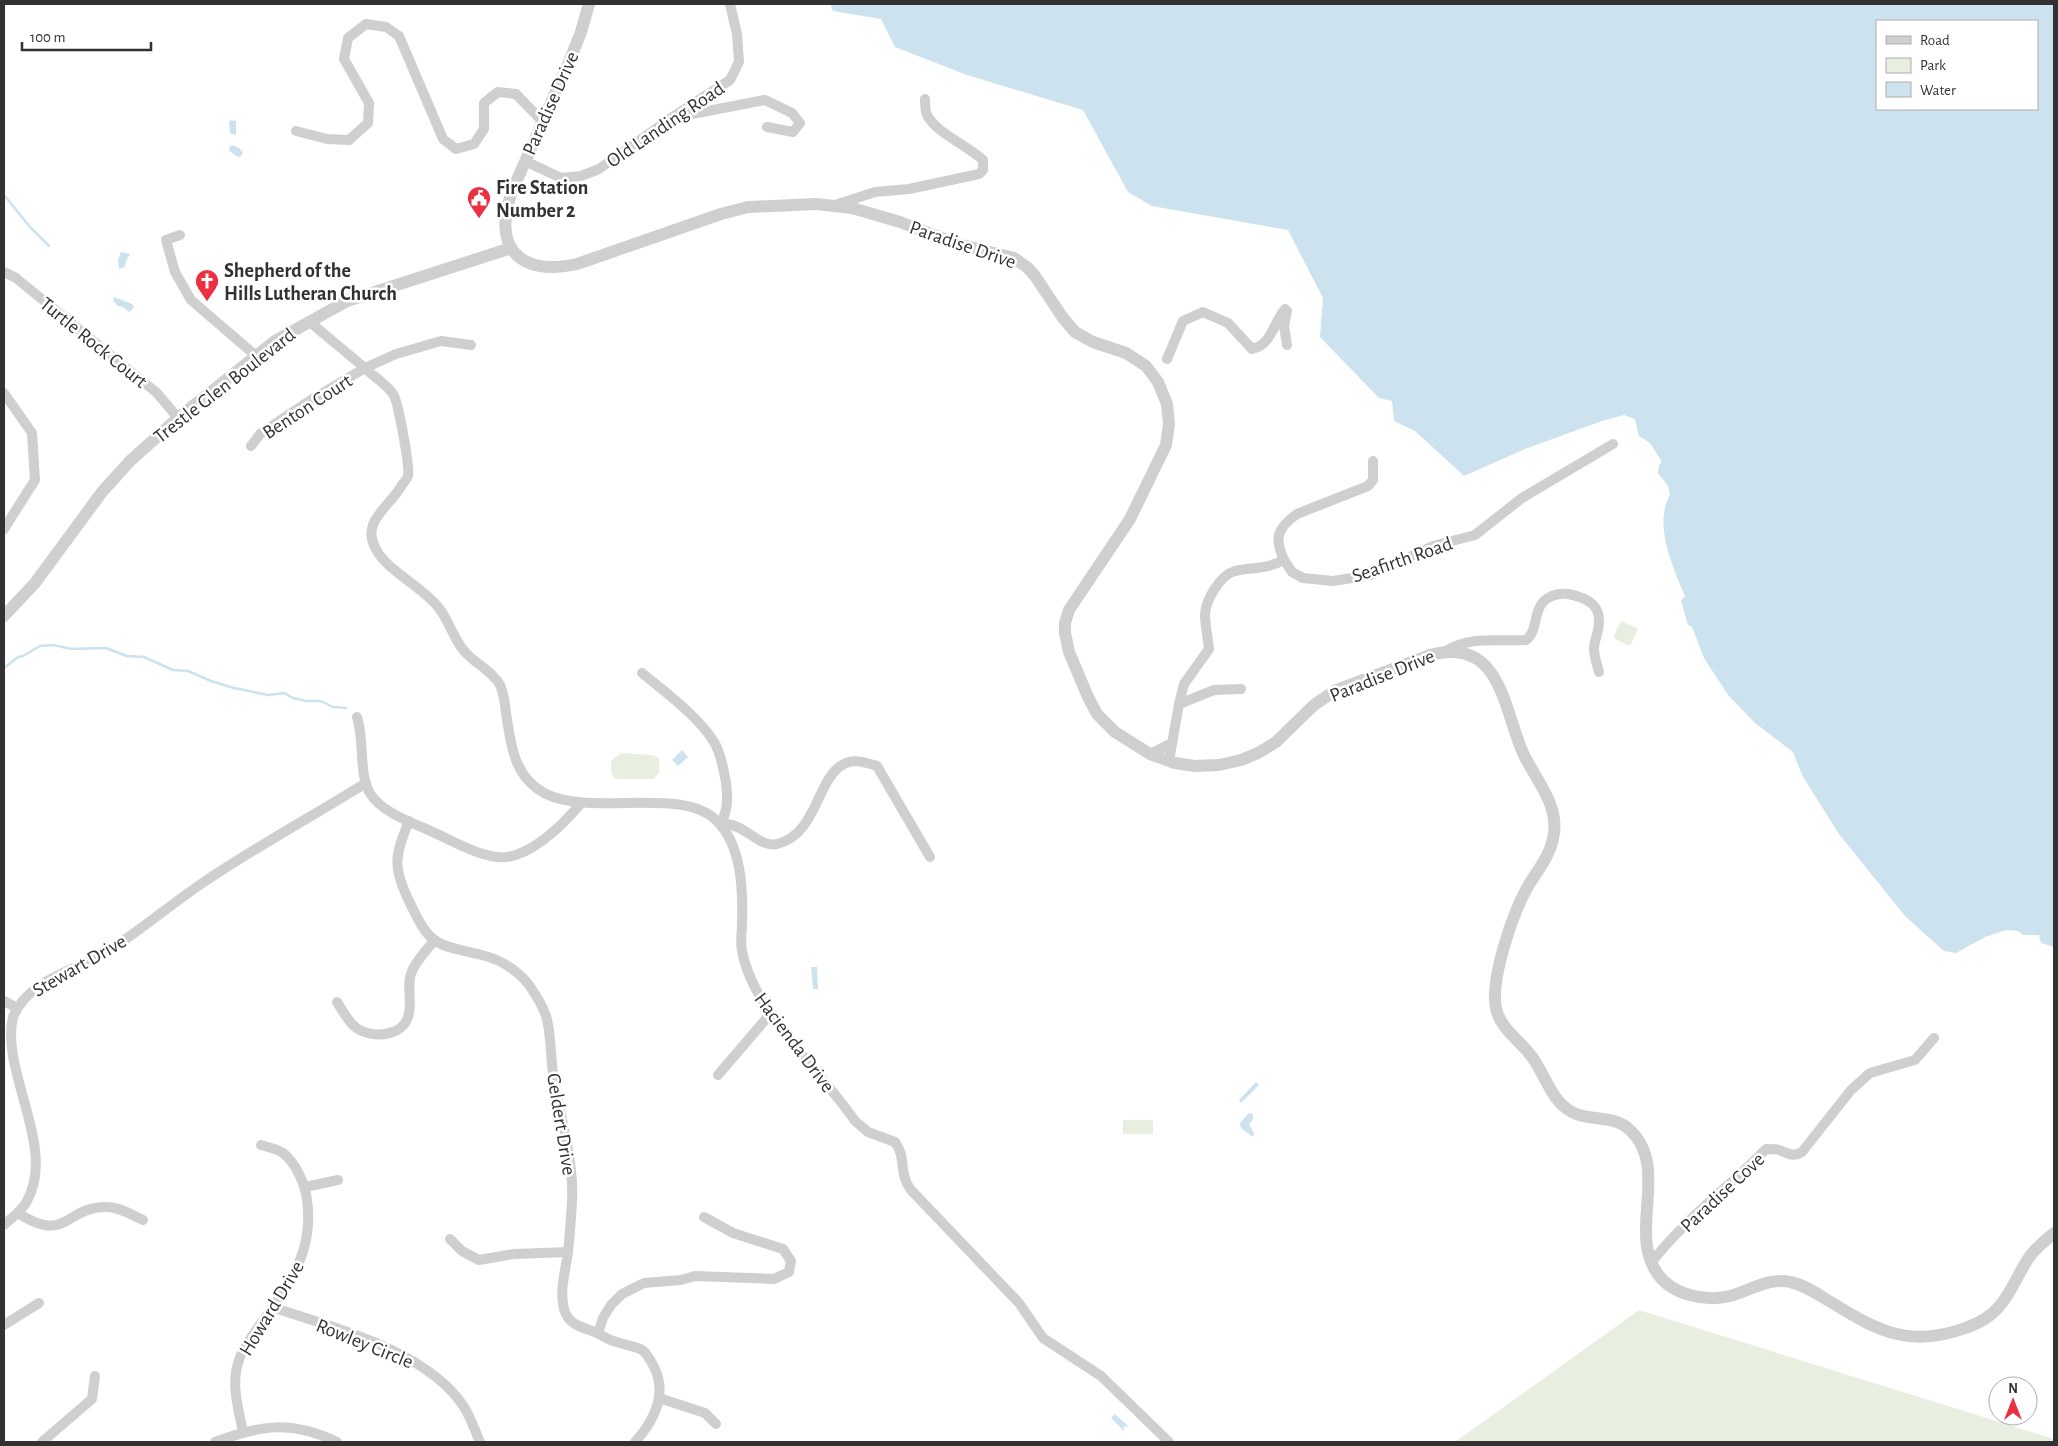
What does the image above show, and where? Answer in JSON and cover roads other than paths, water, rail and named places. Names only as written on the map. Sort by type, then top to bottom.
[{"type":"street","name":"Paradise Drive","points":[[589,4],[578,40],[513,189],[505,215],[505,232],[511,248],[519,257],[532,264],[546,267],[566,266],[593,260],[721,214],[748,207],[835,205],[871,212],[958,244],[1014,258],[1028,268],[1035,276],[1063,318],[1075,332],[1094,342],[1138,359],[1153,373],[1158,382],[1168,415],[1166,445],[1130,519],[1074,601],[1065,623],[1066,642],[1088,697],[1097,714],[1115,732],[1150,754],[1186,765],[1209,766],[1231,763],[1253,755],[1276,742],[1314,706],[1336,690],[1421,658],[1446,651],[1458,651],[1474,658],[1497,681],[1506,699],[1522,750],[1548,798],[1555,829],[1550,848],[1521,900],[1507,939],[1495,987],[1498,1017],[1508,1031],[1534,1059],[1561,1104],[1570,1111],[1580,1115],[1624,1124],[1637,1137],[1647,1166],[1649,1188],[1647,1244],[1651,1263],[1661,1278],[1668,1284],[1685,1293],[1718,1298],[1731,1296],[1771,1281],[1793,1282],[1809,1289],[1876,1329],[1905,1337],[1926,1336],[1961,1330],[1989,1317],[2006,1299],[2029,1256],[2054,1233]]},
{"type":"street","name":"Old Landing Road","points":[[525,161],[561,178],[580,176],[599,169],[671,118],[730,80],[739,62],[737,34],[730,4]]},
{"type":"street","points":[[296,131],[327,139],[349,140],[368,123],[370,103],[344,59],[348,38],[366,24],[386,27],[399,36],[443,140],[456,149],[474,144],[484,129],[484,103],[498,92],[516,94],[543,122]]},
{"type":"street","points":[[835,205],[875,192],[909,189],[979,174],[983,170],[983,160],[979,156],[954,141],[927,115],[925,99]]},
{"type":"street","points":[[671,118],[765,100],[792,113],[800,123],[794,132],[768,127]]},
{"type":"street","points":[[180,234],[166,240],[175,272],[191,300],[256,356]]},
{"type":"street","name":"Trestle Glen Boulevard","points":[[4,616],[34,583],[120,471],[178,418],[274,341],[339,305],[511,248]]},
{"type":"street","name":"Turtle Rock Court","points":[[4,272],[16,278],[157,393],[178,418]]},
{"type":"street","points":[[1167,359],[1183,321],[1204,312],[1228,323],[1252,349],[1263,345],[1269,338],[1285,309],[1287,311],[1284,326],[1287,345]]},
{"type":"street","points":[[309,321],[395,395],[408,476],[372,524],[371,537],[375,548],[383,560],[432,600],[440,609],[465,653],[493,677],[500,686],[505,703],[512,753],[524,776],[542,792],[556,798],[581,803],[680,804],[712,816],[720,824],[732,825],[760,840],[774,845],[790,840],[805,825],[832,775],[844,764],[860,761],[877,766],[930,857]]},
{"type":"street","name":"Benton Court","points":[[251,446],[260,434],[314,398],[365,368],[396,354],[441,342],[471,345]]},
{"type":"street","points":[[4,393],[32,433],[35,480],[4,529]]},
{"type":"street","name":"Seafirth Road","points":[[1284,560],[1292,572],[1304,578],[1333,581],[1372,574],[1433,546],[1475,535],[1522,498],[1613,444]]},
{"type":"street","points":[[1170,761],[1184,684],[1209,650],[1205,614],[1210,599],[1224,576],[1234,572],[1262,569],[1284,560],[1277,541],[1287,521],[1297,514],[1368,486],[1373,480],[1373,461]]},
{"type":"street","points":[[1446,651],[1457,644],[1476,639],[1526,640],[1532,631],[1537,612],[1543,602],[1555,594],[1570,594],[1590,602],[1598,610],[1599,621],[1594,648],[1599,672]]},
{"type":"street","points":[[642,673],[703,727],[715,743],[724,773],[727,794],[727,809],[720,824]]},
{"type":"street","points":[[1179,704],[1214,690],[1241,689]]},
{"type":"street","points":[[357,717],[361,733],[366,783],[371,796],[379,804],[409,821],[485,855],[499,858],[527,850],[562,826],[581,803]]},
{"type":"street","points":[[1150,754],[1172,743]]},
{"type":"street","name":"Stewart Drive","points":[[4,1225],[18,1213],[27,1201],[33,1184],[33,1150],[10,1061],[8,1044],[8,1031],[17,1008],[26,996],[39,985],[84,965],[115,947],[203,883],[366,783]]},
{"type":"street","name":"Geldert Drive","points":[[409,821],[399,846],[397,869],[404,890],[423,927],[435,940],[452,948],[487,956],[503,963],[518,973],[528,983],[542,1004],[549,1030],[554,1078],[572,1172],[568,1252],[563,1283],[564,1308],[570,1321],[581,1328],[598,1333],[611,1341],[642,1350],[652,1362],[658,1376],[660,1398]]},
{"type":"street","name":"Hacienda Drive","points":[[720,824],[732,847],[740,873],[741,950],[753,986],[771,1013],[855,1121],[868,1132],[895,1142],[902,1154],[904,1181],[910,1190],[1019,1303],[1043,1338],[1101,1376],[1169,1442]]},
{"type":"street","points":[[338,1002],[353,1026],[366,1032],[380,1035],[393,1034],[404,1025],[409,1015],[411,972],[435,940]]},
{"type":"street","points":[[4,1001],[17,1008]]},
{"type":"street","points":[[718,1075],[771,1013]]},
{"type":"street","name":"Paradise Cove","points":[[1651,1263],[1678,1231],[1766,1149],[1778,1149],[1787,1155],[1796,1156],[1802,1152],[1851,1090],[1870,1072],[1915,1060],[1934,1038]]},
{"type":"street","name":"Howard Drive","points":[[243,1432],[235,1393],[240,1358],[249,1340],[296,1269],[303,1253],[309,1230],[305,1187],[294,1167],[283,1153],[261,1145]]},
{"type":"street","points":[[305,1187],[338,1180]]},
{"type":"street","points":[[18,1213],[31,1222],[47,1227],[70,1220],[83,1212],[103,1207],[124,1211],[143,1220]]},
{"type":"street","points":[[598,1333],[611,1305],[622,1294],[644,1283],[681,1280],[695,1276],[774,1279],[789,1272],[791,1261],[783,1249],[733,1233],[704,1217]]},
{"type":"street","points":[[450,1239],[462,1251],[479,1260],[514,1254],[568,1252]]},
{"type":"street","points":[[4,1325],[39,1303]]},
{"type":"street","name":"Rowley Circle","points":[[272,1307],[385,1347],[427,1370],[464,1407],[480,1442]]},
{"type":"street","points":[[42,1442],[92,1399],[95,1376]]},
{"type":"street","points":[[635,1442],[644,1432],[660,1398],[705,1413],[716,1424]]},
{"type":"street","points":[[215,1442],[243,1432],[282,1427],[323,1436],[337,1442]]},
{"type":"water","points":[[830,4],[2054,4],[2054,947],[2041,943],[2039,935],[2023,935],[2018,931],[2006,930],[1985,937],[1956,953],[1944,951],[1905,916],[1839,834],[1803,777],[1793,752],[1755,723],[1728,695],[1704,658],[1692,627],[1688,625],[1681,601],[1685,596],[1670,559],[1664,532],[1665,506],[1670,495],[1668,486],[1658,473],[1659,465],[1662,462],[1650,443],[1639,436],[1635,419],[1624,415],[1602,421],[1525,449],[1464,476],[1415,431],[1394,421],[1392,401],[1379,398],[1320,337],[1323,298],[1288,230],[1152,206],[1128,192],[1083,110],[967,75],[895,47],[881,19],[833,11]]},
{"type":"water","points":[[231,120],[236,121],[236,135],[230,133],[229,122]]},
{"type":"water","points":[[233,145],[243,153],[241,156],[238,157],[229,151],[230,146]]},
{"type":"water","points":[[121,252],[130,254],[125,267],[119,269],[118,260]]},
{"type":"water","points":[[114,297],[132,304],[134,307],[129,312],[113,301]]},
{"type":"water","points":[[682,750],[688,757],[678,766],[672,760]]},
{"type":"water","points":[[811,967],[817,967],[818,989],[813,989]]},
{"type":"water","points":[[1256,1082],[1259,1085],[1241,1103],[1239,1100]]},
{"type":"water","points":[[1249,1113],[1253,1114],[1253,1120],[1249,1124],[1254,1133],[1253,1137],[1241,1128],[1240,1123]]},
{"type":"water","points":[[1115,1414],[1129,1427],[1124,1426],[1124,1431],[1111,1418]]},
{"type":"waterway","points":[[4,195],[30,227],[49,246]]},
{"type":"waterway","points":[[4,668],[18,657],[40,646],[53,645],[72,649],[106,648],[127,656],[144,657],[173,670],[188,671],[234,688],[268,695],[284,693],[293,698],[306,701],[321,701],[333,707],[346,708]]},
{"type":"place","name":"Fire Station Number 2","points":[[479,219]]},
{"type":"place","name":"Shepherd of the Hills Lutheran Church","points":[[207,302]]}]
